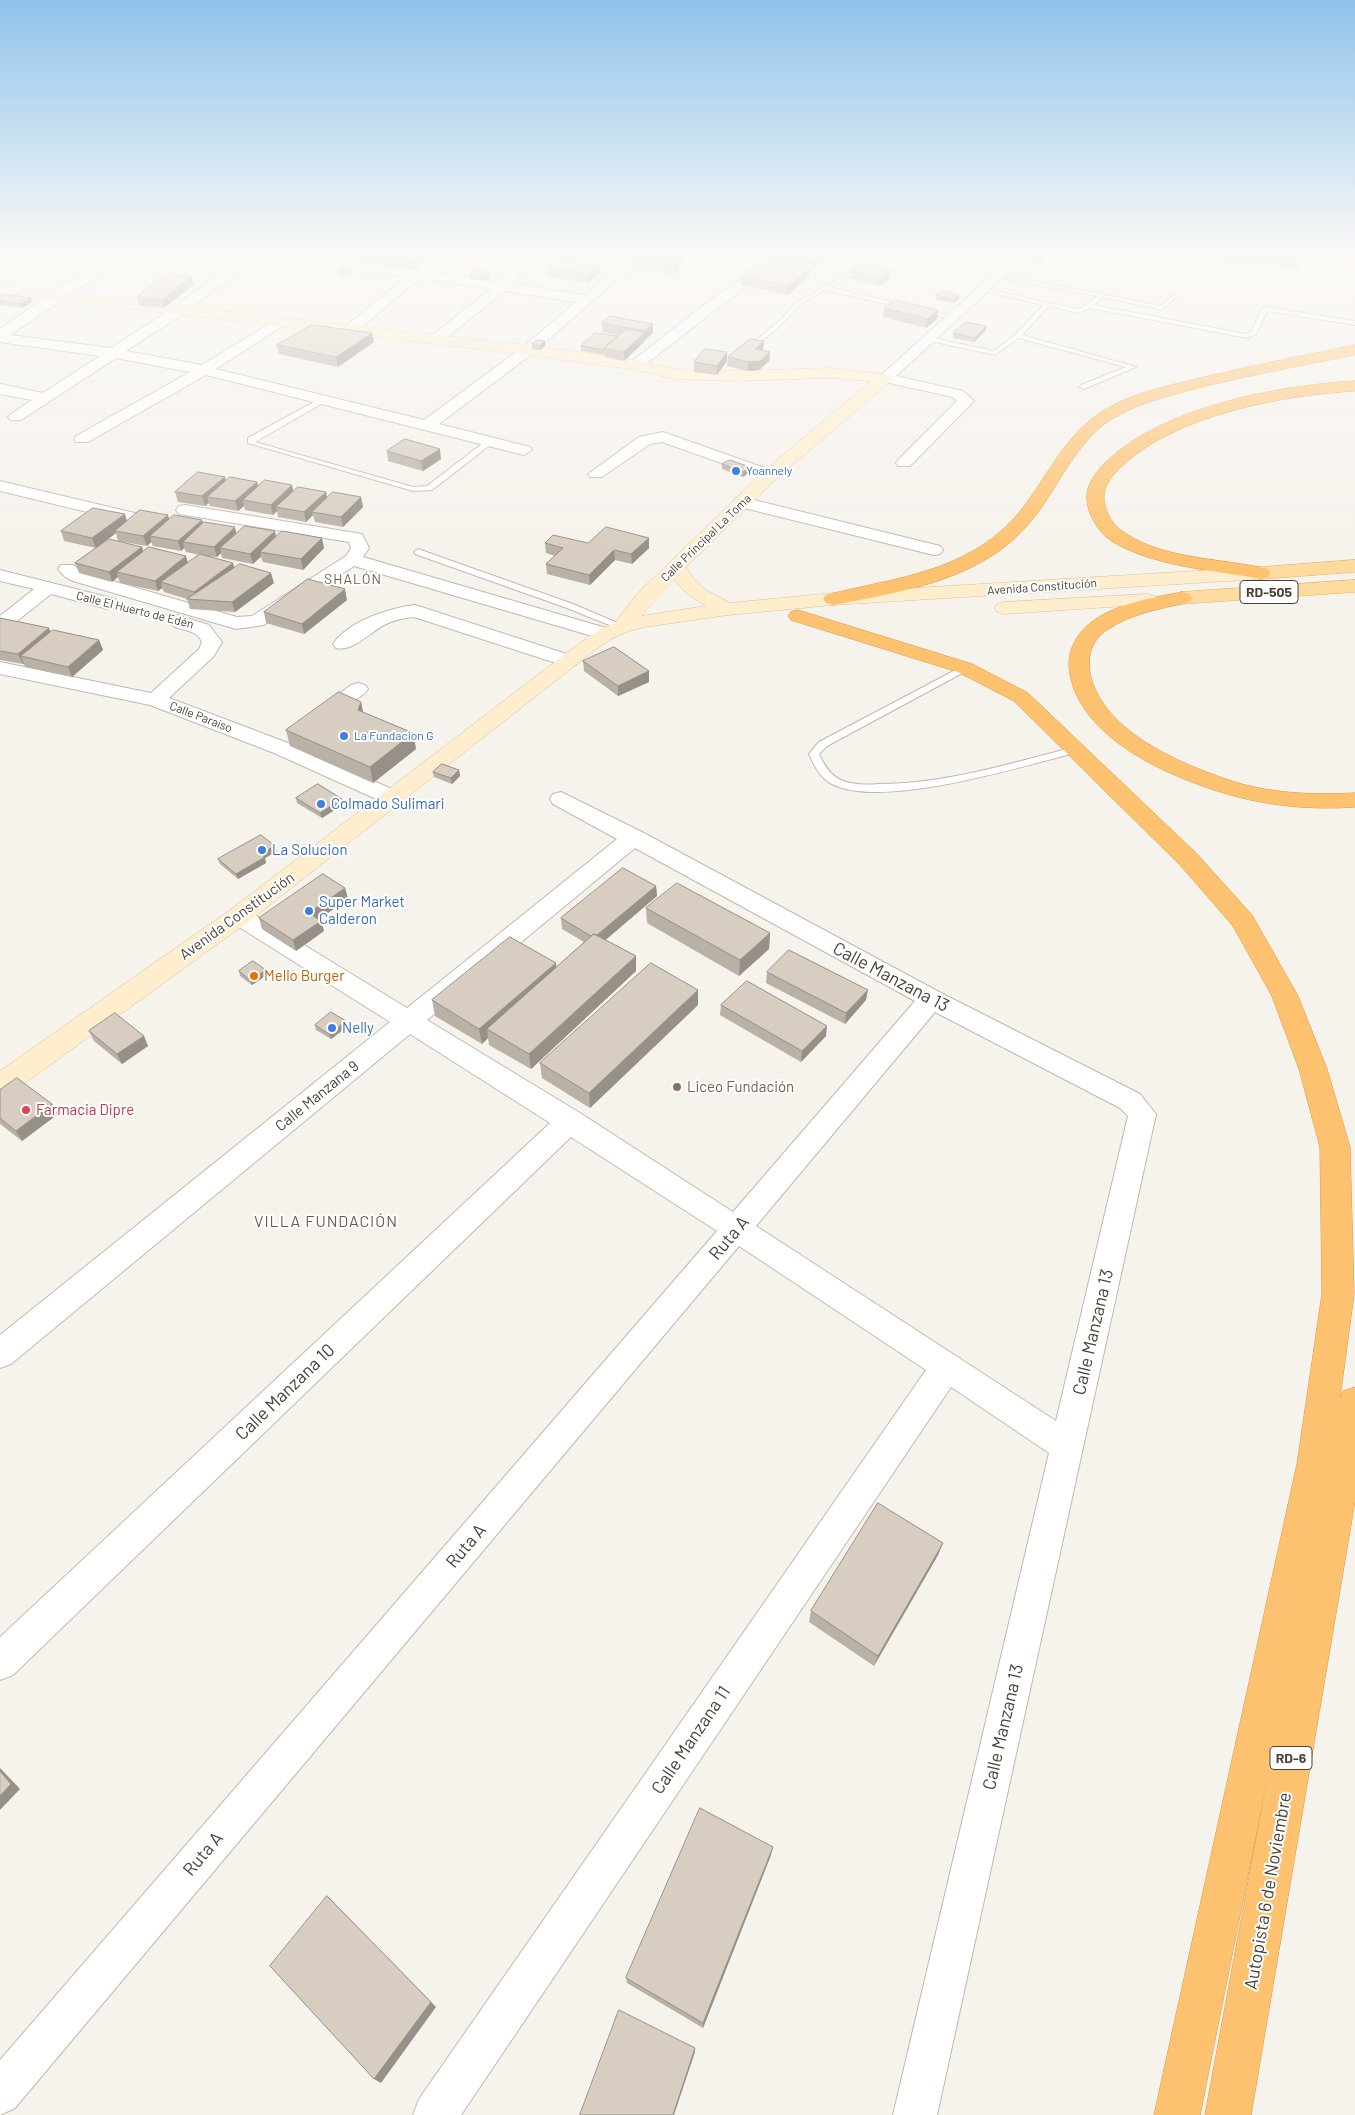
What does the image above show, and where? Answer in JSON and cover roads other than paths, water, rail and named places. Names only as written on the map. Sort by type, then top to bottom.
[{"type":"highway","points":[[833,600],[937,576],[967,564],[991,548],[1018,525],[1073,448],[1102,418],[1144,398],[1245,371],[1330,355]]},
{"type":"highway","points":[[1261,573],[1157,552],[1121,539],[1102,521],[1095,499],[1097,484],[1120,455],[1138,443],[1179,425],[1240,403],[1274,395],[1310,388],[1355,386]]},
{"type":"highway","points":[[1182,598],[1143,606],[1112,619],[1091,632],[1079,650],[1079,674],[1084,695],[1099,717],[1120,735],[1162,759],[1201,777],[1233,788],[1275,797],[1321,803],[1355,800]]},
{"type":"highway","points":[[798,616],[922,652],[964,668],[1021,697],[1189,860],[1243,921],[1285,996],[1313,1069],[1335,1147],[1338,1294],[1314,1464],[1177,2115]]},
{"type":"highway","name":"Autopista 6 de Noviembre","points":[[1228,2115],[1355,1402]]},
{"type":"main road","name":"Avenida Constitución","points":[[1261,573],[1355,566]]},
{"type":"main road","name":"Avenida Constitución","points":[[1182,598],[1355,586]]},
{"type":"street","points":[[16,418],[110,355]]},
{"type":"street","points":[[122,355],[204,370],[524,450]]},
{"type":"street","points":[[82,439],[228,355]]},
{"type":"street","points":[[428,425],[522,355]]},
{"type":"street","points":[[562,355],[636,365],[674,374],[732,376],[830,373],[886,378],[958,394],[966,401],[904,463]]},
{"type":"street","points":[[636,365],[649,355]]},
{"type":"street","name":"Calle Principal La Toma","points":[[614,630],[644,598],[770,475],[911,355]]},
{"type":"street","points":[[0,389],[46,398]]},
{"type":"street","points":[[596,474],[645,440],[663,437],[770,475]]},
{"type":"street","points":[[0,486],[137,519]]},
{"type":"street","points":[[742,502],[934,550]]},
{"type":"street","points":[[67,568],[71,573],[79,577],[236,623],[257,621],[352,560],[360,548],[356,538],[186,510]]},
{"type":"street","points":[[352,560],[614,630]]},
{"type":"street","points":[[677,567],[682,579],[692,589],[707,600],[729,609]]},
{"type":"street","name":"Avenida Constitución","points":[[0,1086],[239,916],[569,661],[614,630],[644,621],[729,609],[833,600],[1261,573]]},
{"type":"street","name":"Calle El Huerto de Edén","points":[[0,575],[199,626],[208,632],[212,642],[207,652],[154,700]]},
{"type":"street","points":[[0,625],[48,588]]},
{"type":"street","name":"Avenida Constitución","points":[[989,609],[1182,598]]},
{"type":"street","name":"Avenida Constitución","points":[[729,609],[761,614],[798,616],[960,610]]},
{"type":"street","points":[[343,644],[376,620],[399,612],[414,611],[569,661]]},
{"type":"street","name":"Calle Paraíso","points":[[0,668],[154,700],[293,738],[393,798]]},
{"type":"street","points":[[293,738],[358,688]]},
{"type":"street","name":"Calle Manzana 13","points":[[561,799],[932,999],[1130,1101],[1142,1114],[915,2115]]},
{"type":"street","name":"Calle Manzana 9","points":[[0,1354],[634,837]]},
{"type":"street","points":[[239,916],[570,1121],[947,1366],[1067,1447]]},
{"type":"street","name":"Ruta A","points":[[0,2093],[932,999]]},
{"type":"street","name":"Calle Manzana 10","points":[[0,1662],[570,1121]]},
{"type":"street","name":"Calle Manzana 11","points":[[435,2115],[947,1366]]},
{"type":"lane","points":[[1084,387],[1133,367],[1087,355]]},
{"type":"lane","points":[[326,399],[251,440],[252,443],[413,489],[429,488],[490,442]]},
{"type":"lane","points":[[418,552],[570,606],[614,630]]},
{"type":"lane","points":[[964,668],[823,744],[814,754],[821,770],[840,784],[889,788],[939,782],[1075,750]]},
{"type":"place","name":"Yoannely","points":[[736,471]]},
{"type":"place","name":"La Fundacion G","points":[[344,736]]},
{"type":"place","name":"Colmado Sulimari","points":[[321,804]]},
{"type":"place","name":"La Solucion","points":[[262,850]]},
{"type":"place","name":"Super Market Calderon","points":[[309,911]]},
{"type":"place","name":"Mello Burger","points":[[254,976]]},
{"type":"place","name":"Nelly","points":[[332,1028]]},
{"type":"place","name":"Liceo Fundación","points":[[677,1087]]},
{"type":"place","name":"Farmacia Dipre","points":[[26,1110]]},
{"type":"district","name":"SHALÓN","points":[[353,579]]},
{"type":"district","name":"VILLA FUNDACIÓN","points":[[326,1222]]}]
